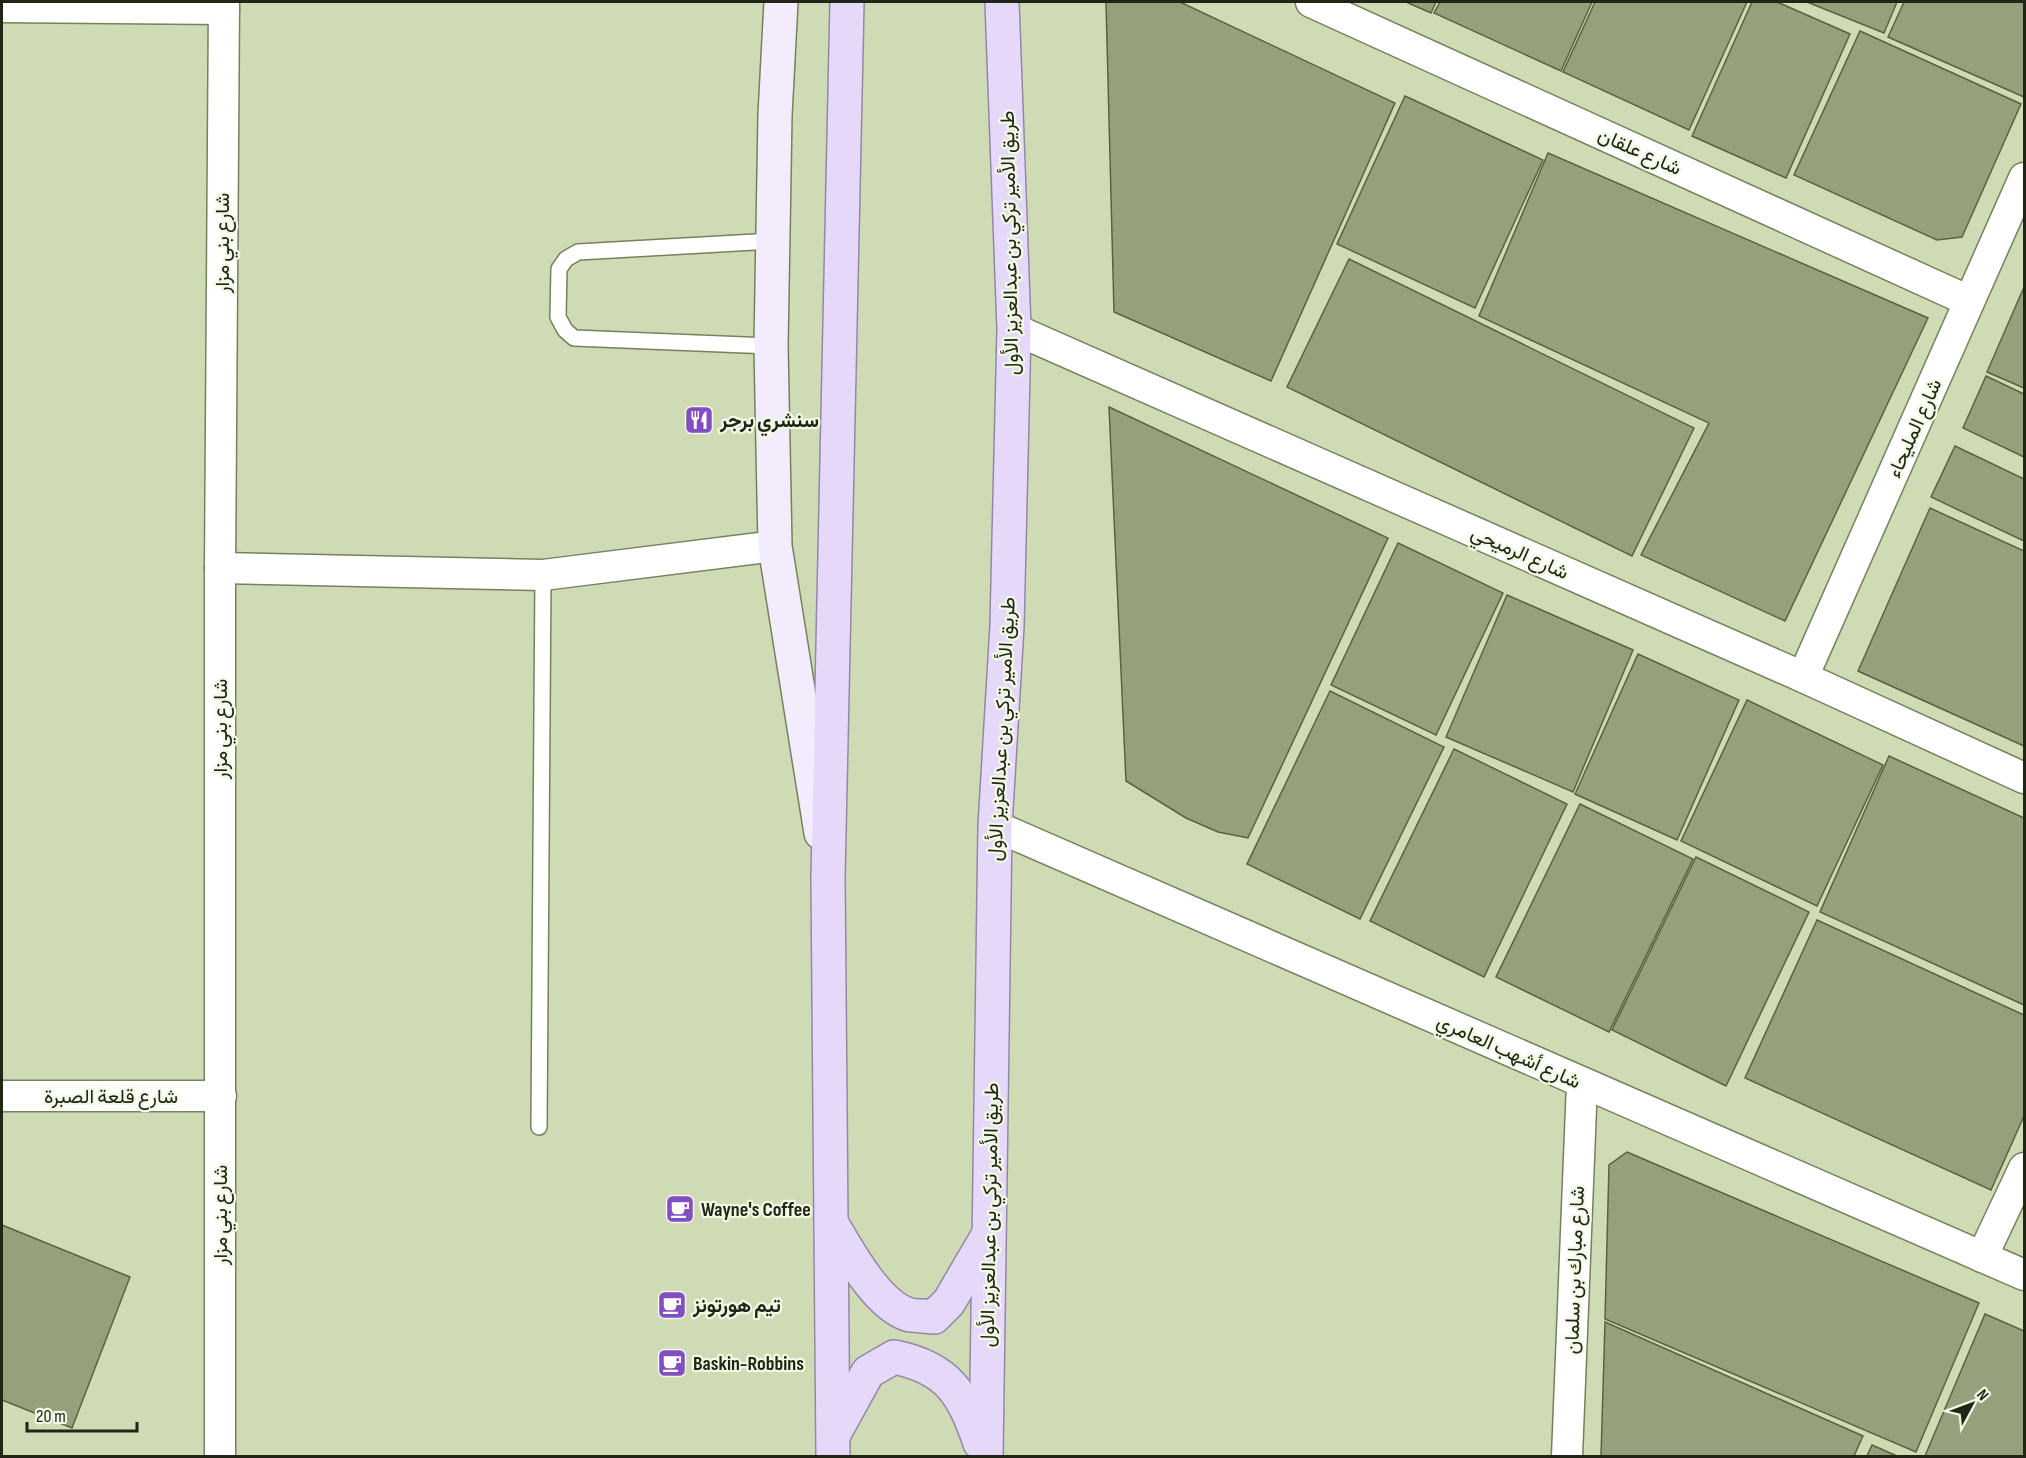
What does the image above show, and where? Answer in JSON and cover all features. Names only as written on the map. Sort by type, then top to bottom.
[{"type":"main road","points":[[833,1447],[828,877],[847,2]]},
{"type":"main road","name":"طريق الأمير تركي بن عبدالعزيز الأول","points":[[985,1456],[995,826],[1007,626],[1014,329],[1002,2]]},
{"type":"main road","points":[[831,1223],[856,1266],[881,1296],[908,1314],[934,1317],[949,1302],[988,1235]]},
{"type":"main road","points":[[833,1447],[868,1372],[894,1357],[919,1362],[947,1379],[968,1407],[985,1456]]},
{"type":"street","points":[[781,2],[774,116],[771,346],[775,546],[828,877]]},
{"type":"street","name":"شارع علقان","points":[[1311,2],[1969,301]]},
{"type":"street","points":[[2,7],[224,5]]},
{"type":"street","name":"شارع بني مزار","points":[[220,1456],[220,568],[224,5]]},
{"type":"street","name":"شارع المليحاء","points":[[1803,677],[2025,178]]},
{"type":"street","name":"شارع الرميحي","points":[[1014,329],[1803,677],[2025,778]]},
{"type":"street","points":[[220,568],[543,575],[775,546]]},
{"type":"street","name":"شارع أشهب العامري","points":[[995,826],[2025,1275]]},
{"type":"street","name":"شارع مبارك بن سلمان","points":[[1567,1456],[1582,1083]]},
{"type":"street","name":"شارع قلعة الصبرة","points":[[2,1096],[221,1096]]},
{"type":"street","points":[[1982,1257],[2025,1168]]},
{"type":"lane","points":[[771,346],[574,338],[564,330],[558,317],[559,269],[566,259],[578,252],[773,241]]},
{"type":"lane","points":[[539,1127],[543,575]]},
{"type":"building","points":[[1106,2],[1180,2],[1395,103],[1271,381],[1114,312]]},
{"type":"building","points":[[1406,2],[1436,2],[1431,13]]},
{"type":"building","points":[[1440,2],[1592,2],[1561,71],[1434,13]]},
{"type":"building","points":[[1595,2],[1747,2],[1689,130],[1563,72]]},
{"type":"building","points":[[1752,2],[1777,2],[1850,34],[1786,178],[1692,136]]},
{"type":"building","points":[[1807,2],[1897,2],[1884,33]]},
{"type":"building","points":[[1904,2],[2024,2],[2024,97],[1888,37]]},
{"type":"building","points":[[1860,31],[2021,104],[1962,237],[1937,240],[1794,175]]},
{"type":"building","points":[[1405,96],[1543,160],[1475,308],[1337,244]]},
{"type":"building","points":[[1548,153],[1928,318],[1785,621],[1641,555],[1709,423],[1479,316]]},
{"type":"building","points":[[1349,259],[1694,428],[1632,556],[1287,387]]},
{"type":"building","points":[[2024,287],[2024,388],[1987,372]]},
{"type":"building","points":[[1986,376],[2024,394],[2024,457],[1963,428]]},
{"type":"building","points":[[1109,407],[1388,538],[1248,838],[1218,832],[1186,818],[1126,781]]},
{"type":"building","points":[[1955,446],[2024,479],[2024,541],[1931,497]]},
{"type":"building","points":[[1930,508],[2024,551],[2024,746],[1858,671]]},
{"type":"building","points":[[1398,543],[1503,593],[1436,735],[1331,685]]},
{"type":"building","points":[[1507,595],[1633,650],[1573,792],[1446,737]]},
{"type":"building","points":[[1638,654],[1739,700],[1677,840],[1575,794]]},
{"type":"building","points":[[1330,691],[1444,747],[1360,919],[1247,864]]},
{"type":"building","points":[[1747,700],[1883,765],[1817,906],[1681,841]]},
{"type":"building","points":[[1454,749],[1567,804],[1484,977],[1370,921]]},
{"type":"building","points":[[1889,756],[2024,818],[2024,1005],[1820,912]]},
{"type":"building","points":[[1580,804],[1693,859],[1609,1032],[1496,977]]},
{"type":"building","points":[[1696,857],[1809,912],[1726,1086],[1612,1030]]},
{"type":"building","points":[[1817,920],[2024,1015],[2024,1116],[1991,1190],[1745,1078]]},
{"type":"building","points":[[1627,1152],[1979,1303],[1916,1452],[1605,1319],[1609,1165]]},
{"type":"building","points":[[2,1225],[130,1277],[72,1428],[2,1400]]},
{"type":"building","points":[[1985,1314],[2024,1331],[2024,1456],[1925,1456]]},
{"type":"building","points":[[1605,1322],[1863,1436],[1854,1456],[1601,1456]]},
{"type":"building","points":[[1872,1445],[1897,1456],[1867,1456]]},
{"type":"place","name":"سنشري برجر","points":[[699,420]]},
{"type":"place","name":"Wayne's Coffee","points":[[680,1209]]},
{"type":"place","name":"تيم هورتونز","points":[[672,1305]]},
{"type":"place","name":"Baskin-Robbins","points":[[672,1363]]}]
